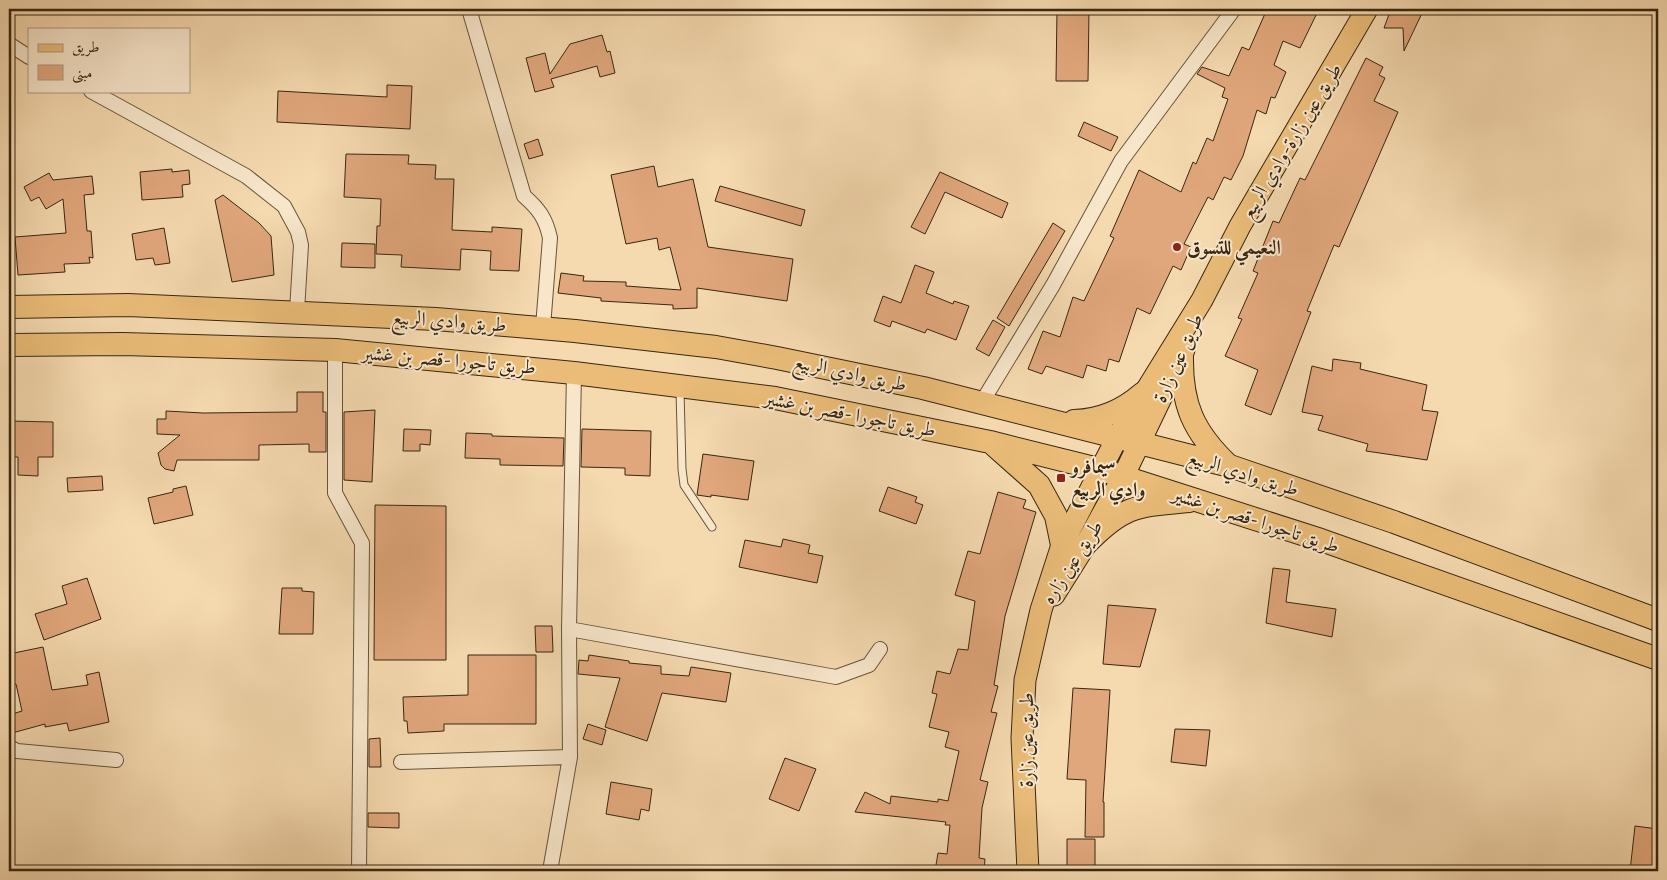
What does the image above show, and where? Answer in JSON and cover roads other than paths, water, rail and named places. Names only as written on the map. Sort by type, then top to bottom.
[{"type":"highway","name":"طريق وادي الربيع","points":[[9,306],[128,305],[297,311],[543,327],[716,347],[786,360],[982,402],[1230,466],[1403,526],[1658,620]]},
{"type":"highway","name":"طريق تاجورا -قصر بن غشير","points":[[9,345],[123,344],[335,350],[574,373],[775,398],[990,442],[1113,473],[1321,540],[1658,660]]},
{"type":"highway","points":[[1182,355],[1182,380],[1186,405],[1196,428],[1211,449],[1230,466]]},
{"type":"highway","points":[[1054,420],[1076,421],[1106,416],[1132,403],[1143,393]]},
{"type":"highway","points":[[990,442],[1039,485],[1056,516],[1062,545]]},
{"type":"highway","points":[[1086,544],[1107,523],[1124,512],[1138,507],[1199,500]]},
{"type":"main road","name":"طريق عين زارة-وادي الربيع","points":[[1202,300],[1240,226],[1367,9]]},
{"type":"main road","name":"طريق عين زارة","points":[[1129,439],[1182,355],[1198,317],[1202,300]]},
{"type":"main road","name":"طريق عين زاره","points":[[1042,610],[1049,604],[1086,544],[1113,473],[1129,439],[1143,393],[1202,300]]},
{"type":"main road","name":"طريق عين زاره","points":[[1042,610],[1062,545],[1113,473]]},
{"type":"main road","name":"طريق عين زارة","points":[[1028,871],[1022,738],[1025,680],[1042,610]]},
{"type":"street","points":[[469,9],[524,196],[541,211],[548,227],[550,238],[543,327]]},
{"type":"street","points":[[982,402],[1053,285],[1122,161],[1234,9]]},
{"type":"street","points":[[9,44],[28,56]]},
{"type":"street","points":[[93,92],[246,176],[284,206],[298,232],[301,244],[297,311]]},
{"type":"street","points":[[335,350],[334,493],[362,543],[360,871]]},
{"type":"street","points":[[550,871],[570,757],[569,629],[574,373]]},
{"type":"street","points":[[569,629],[836,677],[869,666],[880,649]]},
{"type":"street","points":[[9,747],[17,751],[116,760]]},
{"type":"street","points":[[401,762],[570,757]]},
{"type":"lane","points":[[680,385],[684,485],[712,527]]},
{"type":"place","name":"النعيمي للتسوق","points":[[1177,247]]},
{"type":"place","name":"سيمافرو وادي الربيع","points":[[1061,478]]}]
